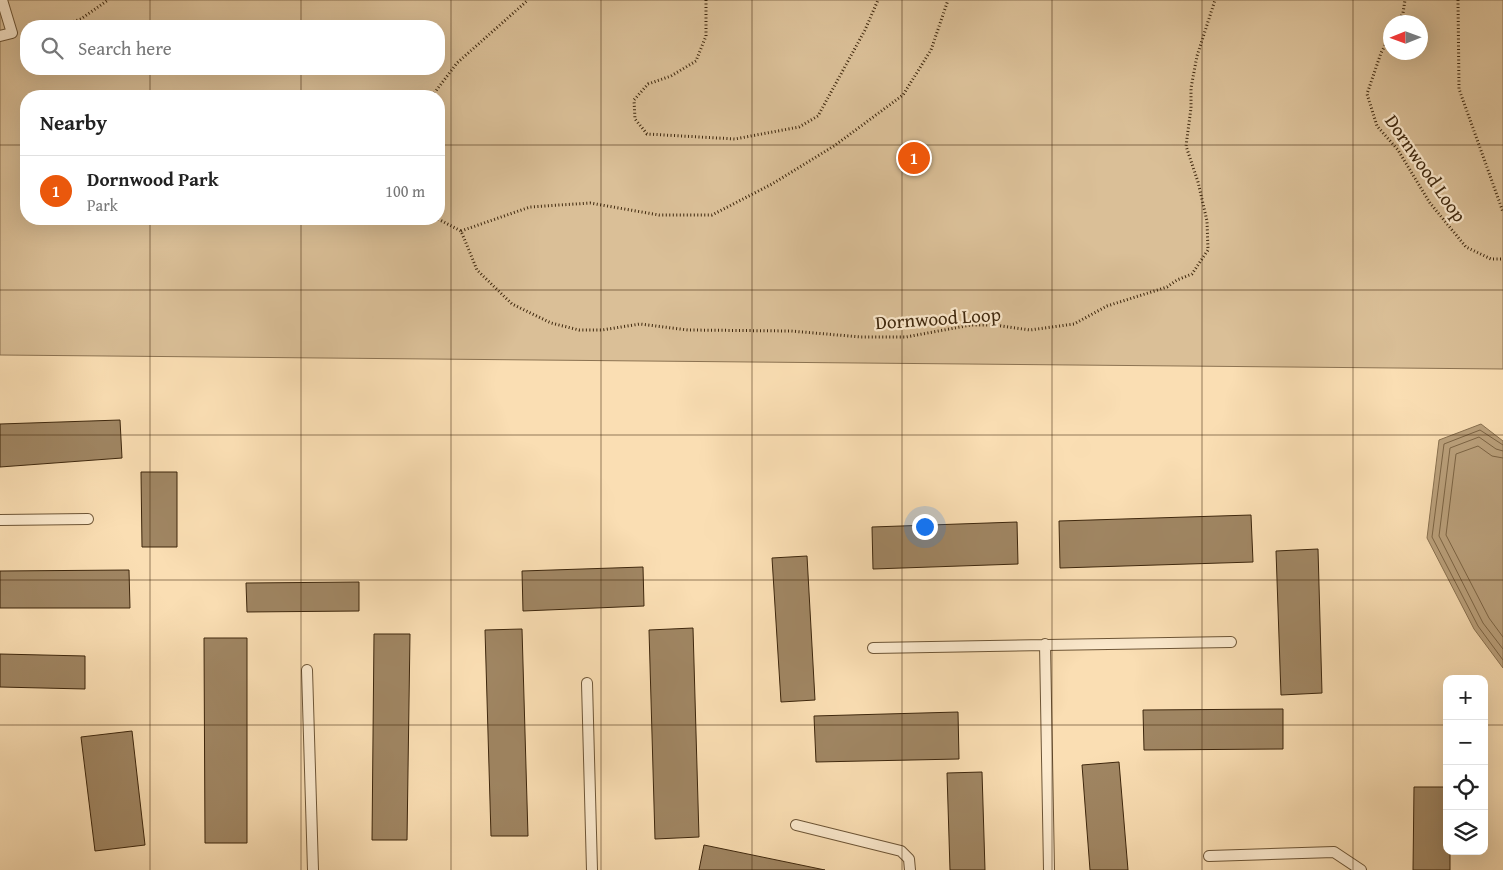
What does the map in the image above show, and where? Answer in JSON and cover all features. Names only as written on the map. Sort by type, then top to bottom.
[{"type":"lane","points":[[0,36],[12,33],[2,0]]},
{"type":"lane","points":[[0,520],[88,519]]},
{"type":"lane","points":[[873,648],[1231,642]]},
{"type":"lane","points":[[1046,644],[1049,870]]},
{"type":"lane","points":[[307,670],[313,870]]},
{"type":"lane","points":[[587,683],[592,870]]},
{"type":"lane","points":[[796,825],[901,851],[909,860],[910,870]]},
{"type":"lane","points":[[1209,856],[1334,852],[1361,870]]},
{"type":"path","points":[[78,20],[108,0]]},
{"type":"path","points":[[437,90],[457,63],[528,0]]},
{"type":"path","points":[[706,0],[706,36],[696,61],[671,76],[648,84],[634,100],[635,119],[647,134],[735,139],[799,127],[818,116],[865,30],[878,0]]},
{"type":"path","points":[[445,222],[460,230],[530,208],[590,202],[659,215],[712,215],[772,184],[834,146],[903,95],[931,50],[948,0]]},
{"type":"path","name":"Dornwood Loop","points":[[460,230],[477,270],[512,304],[551,323],[580,330],[602,330],[640,324],[688,330],[791,331],[861,337],[906,337],[971,325],[994,325],[1030,330],[1074,324],[1107,306],[1167,288],[1177,280],[1192,274],[1208,250],[1207,221],[1198,182],[1186,146],[1191,108],[1191,88],[1197,56],[1215,0]]},
{"type":"path","points":[[1402,15],[1405,0]]},
{"type":"path","points":[[1458,0],[1459,89],[1503,212]]},
{"type":"path","name":"Dornwood Loop","points":[[1383,49],[1367,94],[1377,126],[1398,150],[1430,203],[1466,248],[1491,259],[1503,259]]},
{"type":"shaded area","points":[[0,0],[1503,0],[1503,369],[0,355]]},
{"type":"water","points":[[1481,424],[1503,441],[1503,668],[1474,629],[1427,538],[1439,440]]},
{"type":"building","points":[[120,420],[122,458],[0,467],[0,424]]},
{"type":"building","points":[[141,472],[177,472],[177,547],[142,547]]},
{"type":"building","points":[[1251,515],[1253,562],[1060,568],[1059,521]]},
{"type":"building","points":[[1017,522],[1018,564],[873,569],[872,527]]},
{"type":"building","points":[[1318,549],[1322,693],[1281,695],[1276,551]]},
{"type":"building","points":[[807,556],[815,700],[781,702],[772,558]]},
{"type":"building","points":[[643,567],[644,606],[523,611],[522,571]]},
{"type":"building","points":[[129,570],[130,608],[0,608],[0,571]]},
{"type":"building","points":[[359,582],[359,611],[247,612],[246,583]]},
{"type":"building","points":[[693,628],[699,837],[655,839],[649,630]]},
{"type":"building","points":[[522,629],[528,836],[491,836],[485,630]]},
{"type":"building","points":[[374,634],[410,634],[407,840],[372,840]]},
{"type":"building","points":[[204,638],[247,638],[247,843],[205,843]]},
{"type":"building","points":[[0,654],[85,656],[85,689],[0,687]]},
{"type":"building","points":[[1283,709],[1283,749],[1144,750],[1143,710]]},
{"type":"building","points":[[958,712],[959,759],[816,762],[814,716]]},
{"type":"building","points":[[132,731],[145,845],[95,851],[81,737]]},
{"type":"building","points":[[1119,762],[1128,870],[1090,870],[1082,765]]},
{"type":"building","points":[[982,772],[985,870],[950,870],[947,773]]},
{"type":"building","points":[[1414,787],[1443,787],[1443,855],[1450,855],[1450,870],[1413,870]]},
{"type":"building","points":[[704,845],[825,870],[699,870]]},
{"type":"place","name":"Dornwood Park","points":[[914,158]]}]
